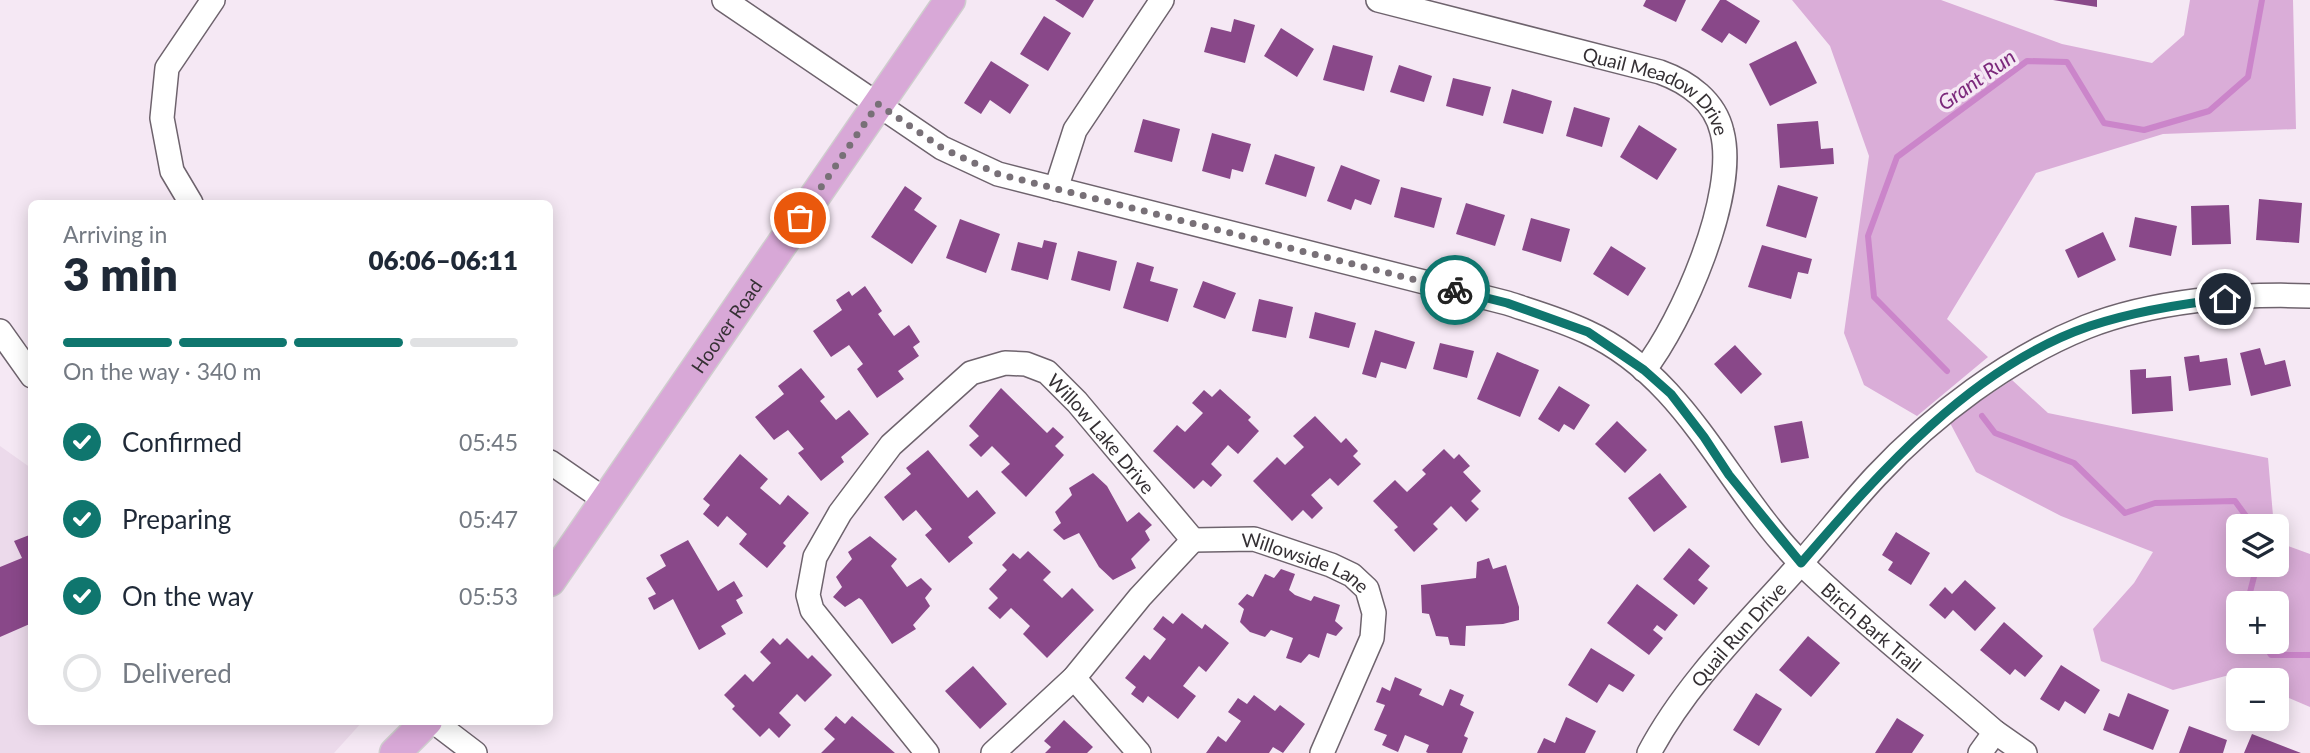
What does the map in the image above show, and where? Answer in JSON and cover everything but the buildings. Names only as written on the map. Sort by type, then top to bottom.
[{"type":"main road","name":"Hoover Road","points":[[553,577],[950,0]]},
{"type":"main road","points":[[395,753],[423,725]]},
{"type":"street","points":[[189,200],[172,171],[162,118],[167,68],[213,0]]},
{"type":"street","name":"Birch Bark Trail","points":[[724,0],[942,148],[998,174],[1507,303],[1588,332],[1644,370],[1671,394],[1729,475],[1801,563],[1995,732],[2025,753]]},
{"type":"street","points":[[1056,189],[1075,130],[1162,0]]},
{"type":"street","name":"Quail Meadow Drive","points":[[1378,0],[1660,72],[1681,80],[1713,110],[1723,133],[1723,178],[1701,268],[1663,346],[1644,370]]},
{"type":"street","name":"Quail Run Drive","points":[[1649,753],[1662,729],[1699,679],[1877,475],[1918,436],[1995,376],[2037,351],[2087,327],[2140,312],[2265,294],[2310,296]]},
{"type":"street","points":[[0,331],[28,370]]},
{"type":"street","name":"Willow Lake Drive","points":[[927,753],[812,610],[808,596],[809,583],[815,557],[840,513],[891,445],[971,373],[1005,363],[1026,364],[1047,372],[1077,402],[1192,540]]},
{"type":"street","points":[[553,465],[605,500]]},
{"type":"street","name":"Willowside Lane","points":[[1192,540],[1254,539],[1266,542],[1316,558],[1352,575],[1367,589],[1374,613],[1372,638],[1322,753]]},
{"type":"street","points":[[993,753],[1074,678],[1140,597],[1192,540]]},
{"type":"street","points":[[1074,678],[1139,753]]},
{"type":"street","points":[[438,725],[475,753]]},
{"type":"street","points":[[1980,753],[1995,732]]},
{"type":"shaded area","points":[[1792,0],[1941,0],[2062,44],[2152,63],[2184,35],[2190,0],[2293,0],[2296,129],[2163,134],[2036,173],[1947,319],[1988,357],[1917,416],[1864,385],[1844,333],[1869,156],[1830,46]]},
{"type":"shaded area","points":[[2012,380],[2048,413],[2268,458],[2273,514],[2226,514],[2226,577],[2289,577],[2289,546],[2310,554],[2310,707],[2289,698],[2289,668],[2226,668],[2226,676],[2173,690],[2101,661],[2093,629],[2134,583],[2153,552],[2061,516],[1976,472],[1949,421]]},
{"type":"shaded area","points":[[0,446],[28,466],[28,725],[359,725],[334,753],[0,753]]},
{"type":"waterway","name":"Grant Run","points":[[1947,371],[1874,297],[1868,236],[1897,157],[2027,61],[2067,62],[2104,123],[2144,130],[2209,111],[2248,77],[2262,0]]},
{"type":"waterway","name":"Grant Run","points":[[1982,416],[1995,433],[2074,463],[2125,513],[2155,503],[2235,501],[2244,514]]},
{"type":"waterway","name":"Grant Run","points":[[2250,591],[2254,577]]},
{"type":"waterway","name":"Grant Run","points":[[2270,654],[2310,655]]},
{"type":"way so far","points":[[800,218],[878,104],[942,148],[998,174],[1455,290]]},
{"type":"route","points":[[1455,290],[1507,303],[1588,332],[1617,349],[1644,370],[1671,394],[1729,475],[1801,563],[1877,475],[1918,436],[1995,376],[2037,351],[2087,327],[2140,312],[2225,299]]}]
